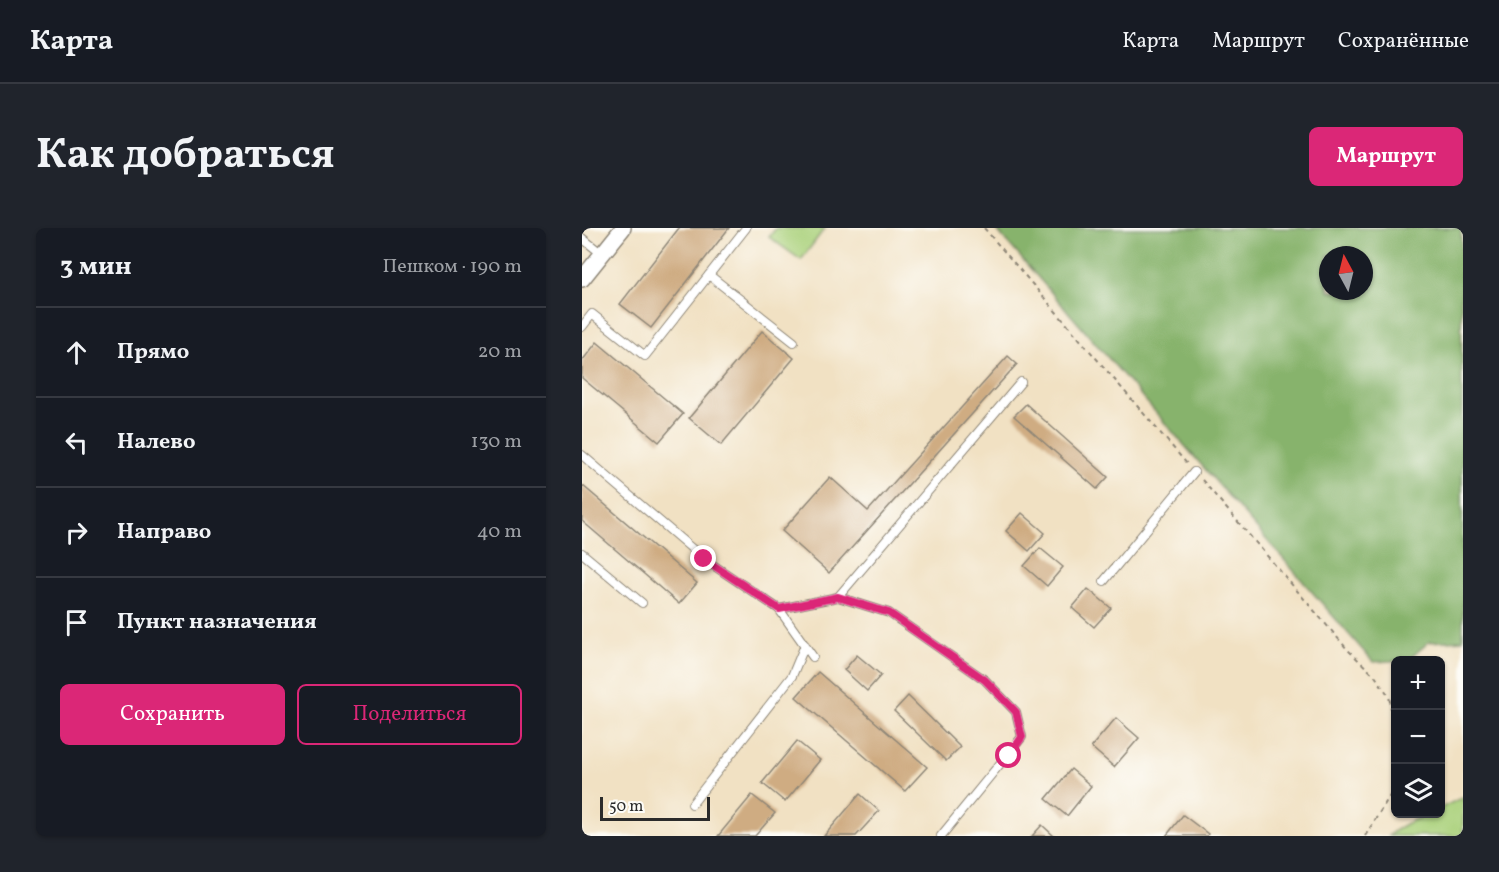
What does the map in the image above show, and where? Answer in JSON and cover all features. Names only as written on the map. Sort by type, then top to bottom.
[{"type":"street","points":[[582,279],[623,228]]},
{"type":"lane","points":[[582,327],[592,314],[645,356],[746,228]]},
{"type":"lane","points":[[582,238],[602,254]]},
{"type":"lane","points":[[709,275],[794,342]]},
{"type":"lane","points":[[838,597],[1021,381]]},
{"type":"lane","points":[[582,455],[704,559],[779,609],[813,657]]},
{"type":"lane","points":[[1104,581],[1194,472]]},
{"type":"lane","points":[[582,553],[642,603]]},
{"type":"lane","points":[[779,609],[838,597],[889,613],[985,680],[1016,712],[1022,737],[941,836]]},
{"type":"lane","points":[[692,804],[792,676],[805,645]]},
{"type":"path","points":[[1365,836],[1391,794],[1395,764]]},
{"type":"green space","points":[[776,228],[825,228],[801,260],[769,237]]},
{"type":"green space","points":[[995,228],[1461,228],[1463,640],[1429,642],[1413,656],[1391,656],[1391,661],[1373,662]]},
{"type":"green space","points":[[1463,797],[1463,836],[1388,836],[1413,820],[1445,818],[1445,806]]},
{"type":"building","points":[[679,228],[729,228],[651,328],[620,304]]},
{"type":"building","points":[[762,331],[794,358],[721,445],[689,418]]},
{"type":"building","points":[[597,342],[683,414],[659,442],[582,378],[582,361]]},
{"type":"building","points":[[1008,356],[1017,364],[829,573],[782,531],[830,477],[868,511]]},
{"type":"building","points":[[1026,404],[1108,477],[1097,489],[1014,416]]},
{"type":"building","points":[[582,485],[697,583],[679,604],[582,521]]},
{"type":"building","points":[[1022,513],[1045,533],[1029,551],[1006,531]]},
{"type":"building","points":[[1040,548],[1063,567],[1047,586],[1024,566]]},
{"type":"building","points":[[1088,589],[1111,608],[1094,627],[1072,608]]},
{"type":"building","points":[[857,655],[881,675],[867,691],[844,670]]},
{"type":"building","points":[[818,672],[927,767],[905,791],[796,697]]},
{"type":"building","points":[[908,696],[960,747],[946,761],[894,711]]},
{"type":"building","points":[[1116,718],[1139,738],[1114,767],[1091,747]]},
{"type":"building","points":[[797,741],[820,760],[785,802],[762,783]]},
{"type":"building","points":[[1071,769],[1091,786],[1067,816],[1046,799]]},
{"type":"building","points":[[860,794],[879,811],[856,836],[824,836]]},
{"type":"building","points":[[752,795],[775,813],[755,836],[718,836]]},
{"type":"building","points":[[1183,815],[1208,834],[1207,836],[1166,836]]},
{"type":"building","points":[[1042,825],[1054,836],[1032,836]]},
{"type":"route","points":[[704,559],[779,609],[838,597],[889,613],[985,680],[1016,712],[1022,737],[1009,756]]}]
